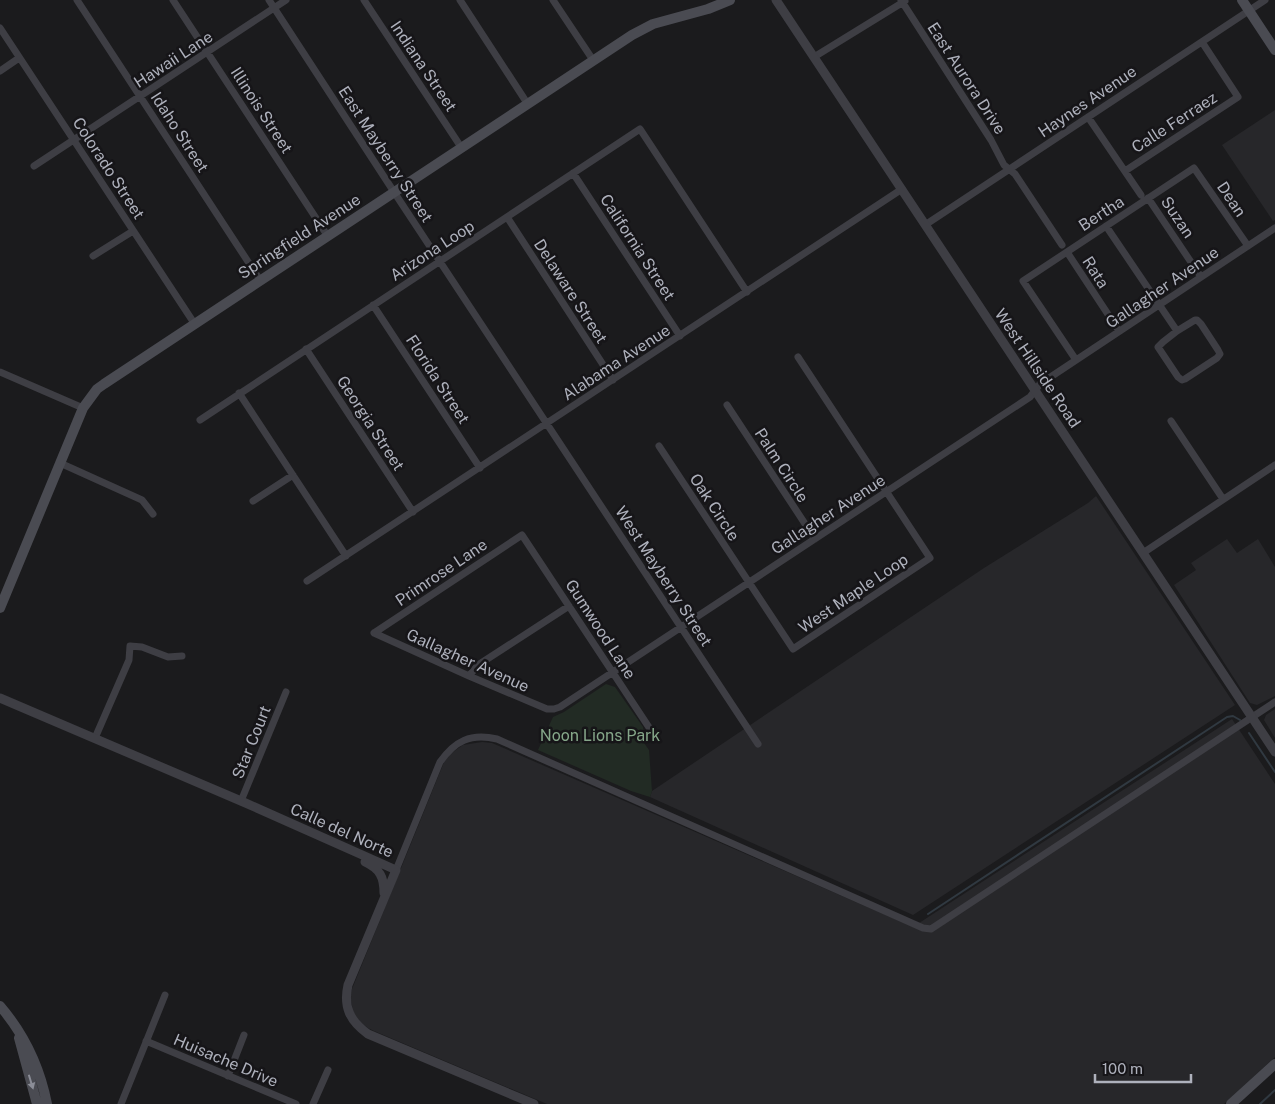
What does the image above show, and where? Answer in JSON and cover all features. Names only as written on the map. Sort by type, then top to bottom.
[{"type":"main road","name":"Springfield Avenue","points":[[0,608],[84,408],[97,390],[104,384],[632,35],[653,24],[730,0]]},
{"type":"main road","points":[[1242,0],[1275,50]]},
{"type":"main road","points":[[0,1006],[27,1045],[44,1090],[47,1104]]},
{"type":"main road","points":[[16,1027],[37,1104]]},
{"type":"main road","points":[[1231,1104],[1275,1064]]},
{"type":"street","name":"Idaho Street","points":[[78,0],[260,280]]},
{"type":"street","name":"Illinois Street","points":[[173,0],[327,235]]},
{"type":"street","name":"East Mayberry Street","points":[[269,0],[546,424]]},
{"type":"street","name":"Hawaii Lane","points":[[34,166],[286,0]]},
{"type":"street","name":"Indiana Street","points":[[364,0],[461,147]]},
{"type":"street","points":[[460,0],[527,103]]},
{"type":"street","points":[[553,0],[593,60]]},
{"type":"street","name":"West Hillside Road","points":[[776,0],[1275,752]]},
{"type":"street","name":"Haynes Avenue","points":[[925,225],[1265,0]]},
{"type":"street","points":[[814,57],[903,1]]},
{"type":"street","name":"East Aurora Drive","points":[[903,1],[991,140],[1004,165],[1015,174],[1064,249]]},
{"type":"street","name":"Colorado Street","points":[[0,28],[194,323]]},
{"type":"street","name":"Calle Ferraez","points":[[1126,170],[1238,97],[1202,42]]},
{"type":"street","points":[[0,72],[19,58]]},
{"type":"street","name":"Suzan","points":[[1088,117],[1201,277]]},
{"type":"street","name":"Arizona Loop","points":[[200,420],[640,129],[747,292]]},
{"type":"street","name":"Bertha","points":[[1076,360],[1023,280],[1064,249],[1106,226],[1144,196],[1194,168]]},
{"type":"street","name":"Dean","points":[[1194,168],[1248,246]]},
{"type":"street","name":"California Street","points":[[573,173],[680,336]]},
{"type":"street","name":"Alabama Avenue","points":[[307,581],[902,189]]},
{"type":"street","name":"Delaware Street","points":[[506,217],[614,380]]},
{"type":"street","points":[[1106,226],[1177,331]]},
{"type":"street","name":"Gallagher Avenue","points":[[374,633],[468,676],[554,710],[1030,397],[1040,384],[1275,228]]},
{"type":"street","points":[[93,256],[133,230]]},
{"type":"street","name":"Rata","points":[[1064,249],[1119,331]]},
{"type":"street","name":"Florida Street","points":[[373,305],[480,468]]},
{"type":"street","points":[[1197,320],[1220,354],[1217,358],[1182,380],[1158,347],[1177,331],[1197,320]]},
{"type":"street","name":"Georgia Street","points":[[306,350],[413,512]]},
{"type":"street","points":[[798,357],[886,492]]},
{"type":"street","points":[[0,372],[84,408]]},
{"type":"street","points":[[239,394],[346,556]]},
{"type":"street","name":"Palm Circle","points":[[727,405],[815,539]]},
{"type":"street","points":[[1171,421],[1224,499]]},
{"type":"street","name":"West Mayberry Street","points":[[546,424],[758,744]]},
{"type":"street","name":"Oak Circle","points":[[659,446],[749,583]]},
{"type":"street","points":[[60,463],[142,500],[153,514]]},
{"type":"street","points":[[1143,553],[1275,465]]},
{"type":"street","points":[[253,501],[293,475]]},
{"type":"street","name":"West Maple Loop","points":[[749,583],[793,649],[930,558],[886,492]]},
{"type":"street","name":"Gumwood Lane","points":[[522,535],[656,738]]},
{"type":"street","name":"Primrose Lane","points":[[374,633],[522,535]]},
{"type":"street","points":[[468,676],[478,665],[569,606]]},
{"type":"street","points":[[95,738],[129,660],[130,646],[142,647],[168,657],[182,656]]},
{"type":"street","name":"Star Court","points":[[241,801],[286,692]]},
{"type":"street","name":"Calle del Norte","points":[[0,698],[241,801],[396,870],[348,985],[347,1008],[354,1022],[368,1034],[534,1104]]},
{"type":"street","points":[[396,870],[440,762],[451,748],[458,743],[471,738],[488,737],[923,928],[931,929],[1275,702]]},
{"type":"street","points":[[345,848],[353,856],[370,864],[378,871],[384,883],[383,900]]},
{"type":"street","points":[[121,1104],[165,995]]},
{"type":"street","points":[[228,1076],[244,1035]]},
{"type":"street","name":"Huisache Drive","points":[[146,1041],[296,1104]]},
{"type":"street","points":[[313,1104],[328,1070]]},
{"type":"shaded area","points":[[1275,110],[1275,220],[1273,221],[1222,145]]},
{"type":"shaded area","points":[[1096,496],[1235,705],[913,915],[650,797],[652,791],[984,568],[1088,503]]},
{"type":"shaded area","points":[[1227,539],[1237,553],[1258,539],[1275,567],[1275,696],[1257,705],[1250,703],[1174,585],[1196,570],[1191,563]]},
{"type":"shaded area","points":[[1275,709],[1275,738],[1264,720],[1266,715]]},
{"type":"shaded area","points":[[1232,719],[1275,784],[1275,1057],[1224,1104],[547,1104],[374,1031],[360,1022],[353,1011],[350,994],[444,762],[450,754],[463,745],[482,742],[492,743],[913,927]]},
{"type":"green space","name":"Noon Lions Park","points":[[606,684],[615,687],[643,727],[644,743],[649,750],[652,791],[650,797],[631,791],[538,750],[553,717],[564,712]]},
{"type":"waterway","points":[[928,914],[1227,717],[1233,716],[1240,720]]},
{"type":"waterway","points":[[1249,733],[1275,772]]},
{"type":"waterway","points":[[1260,1104],[1275,1090]]}]
